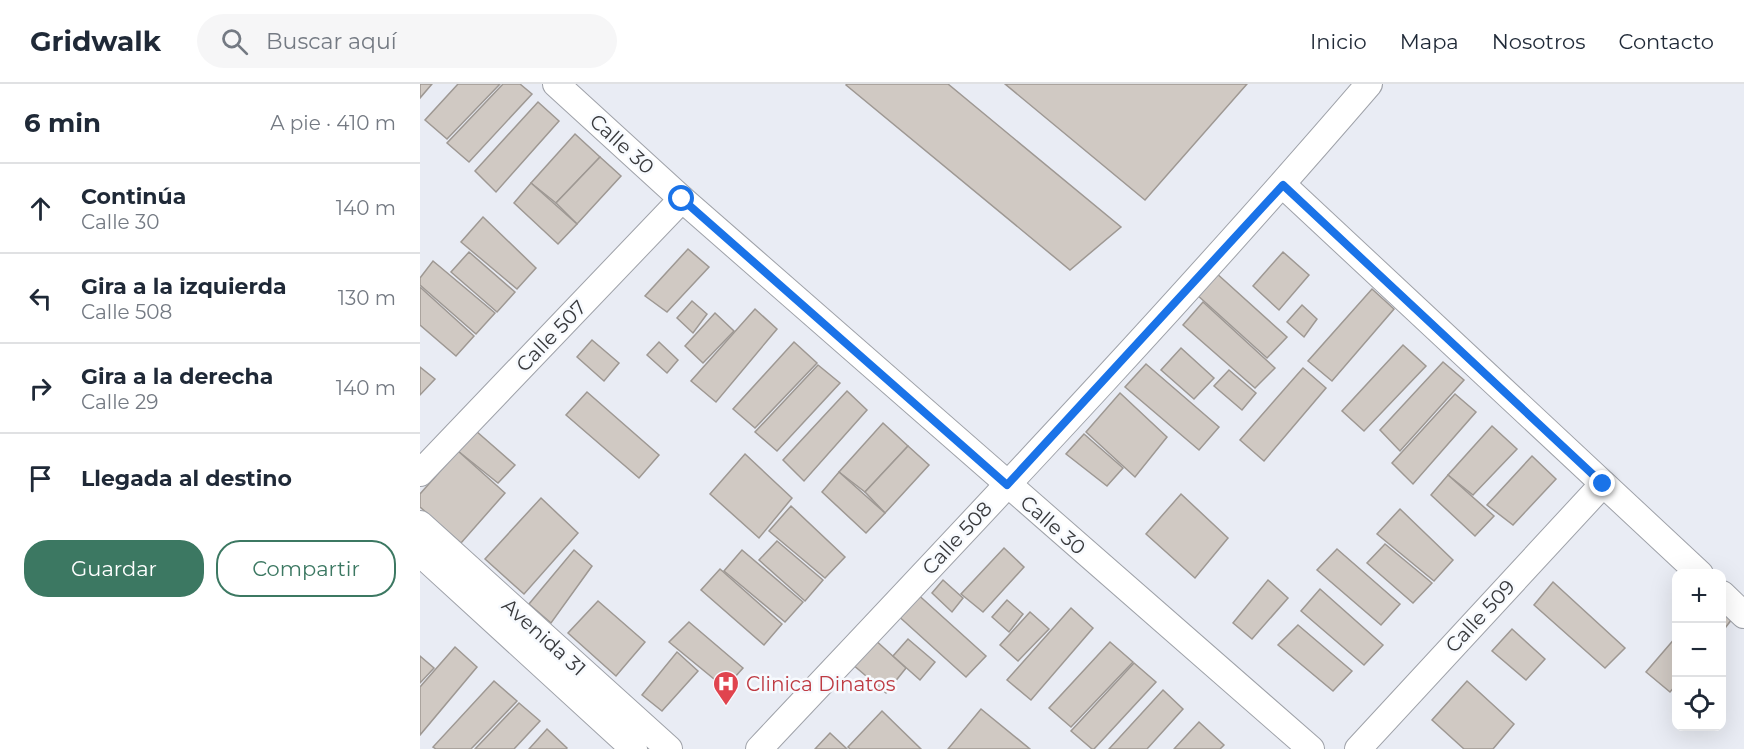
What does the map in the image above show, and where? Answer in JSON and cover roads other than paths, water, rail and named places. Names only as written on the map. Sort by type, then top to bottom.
[{"type":"street","name":"Calle 30","points":[[556,84],[682,199],[1311,749]]},
{"type":"street","name":"Calle 508","points":[[759,749],[1007,485],[1283,185],[1369,84]]},
{"type":"street","points":[[1283,185],[1696,569]]},
{"type":"street","name":"Calle 507","points":[[420,473],[682,199]]},
{"type":"street","name":"Calle 509","points":[[1358,749],[1603,484]]},
{"type":"street","name":"Avenida 31","points":[[420,524],[669,749]]},
{"type":"street","name":"Avenida 31","points":[[420,553],[634,749]]},
{"type":"street","points":[[1726,598],[1744,615]]},
{"type":"place","name":"Clinica Dinatos","points":[[726,707]]}]
